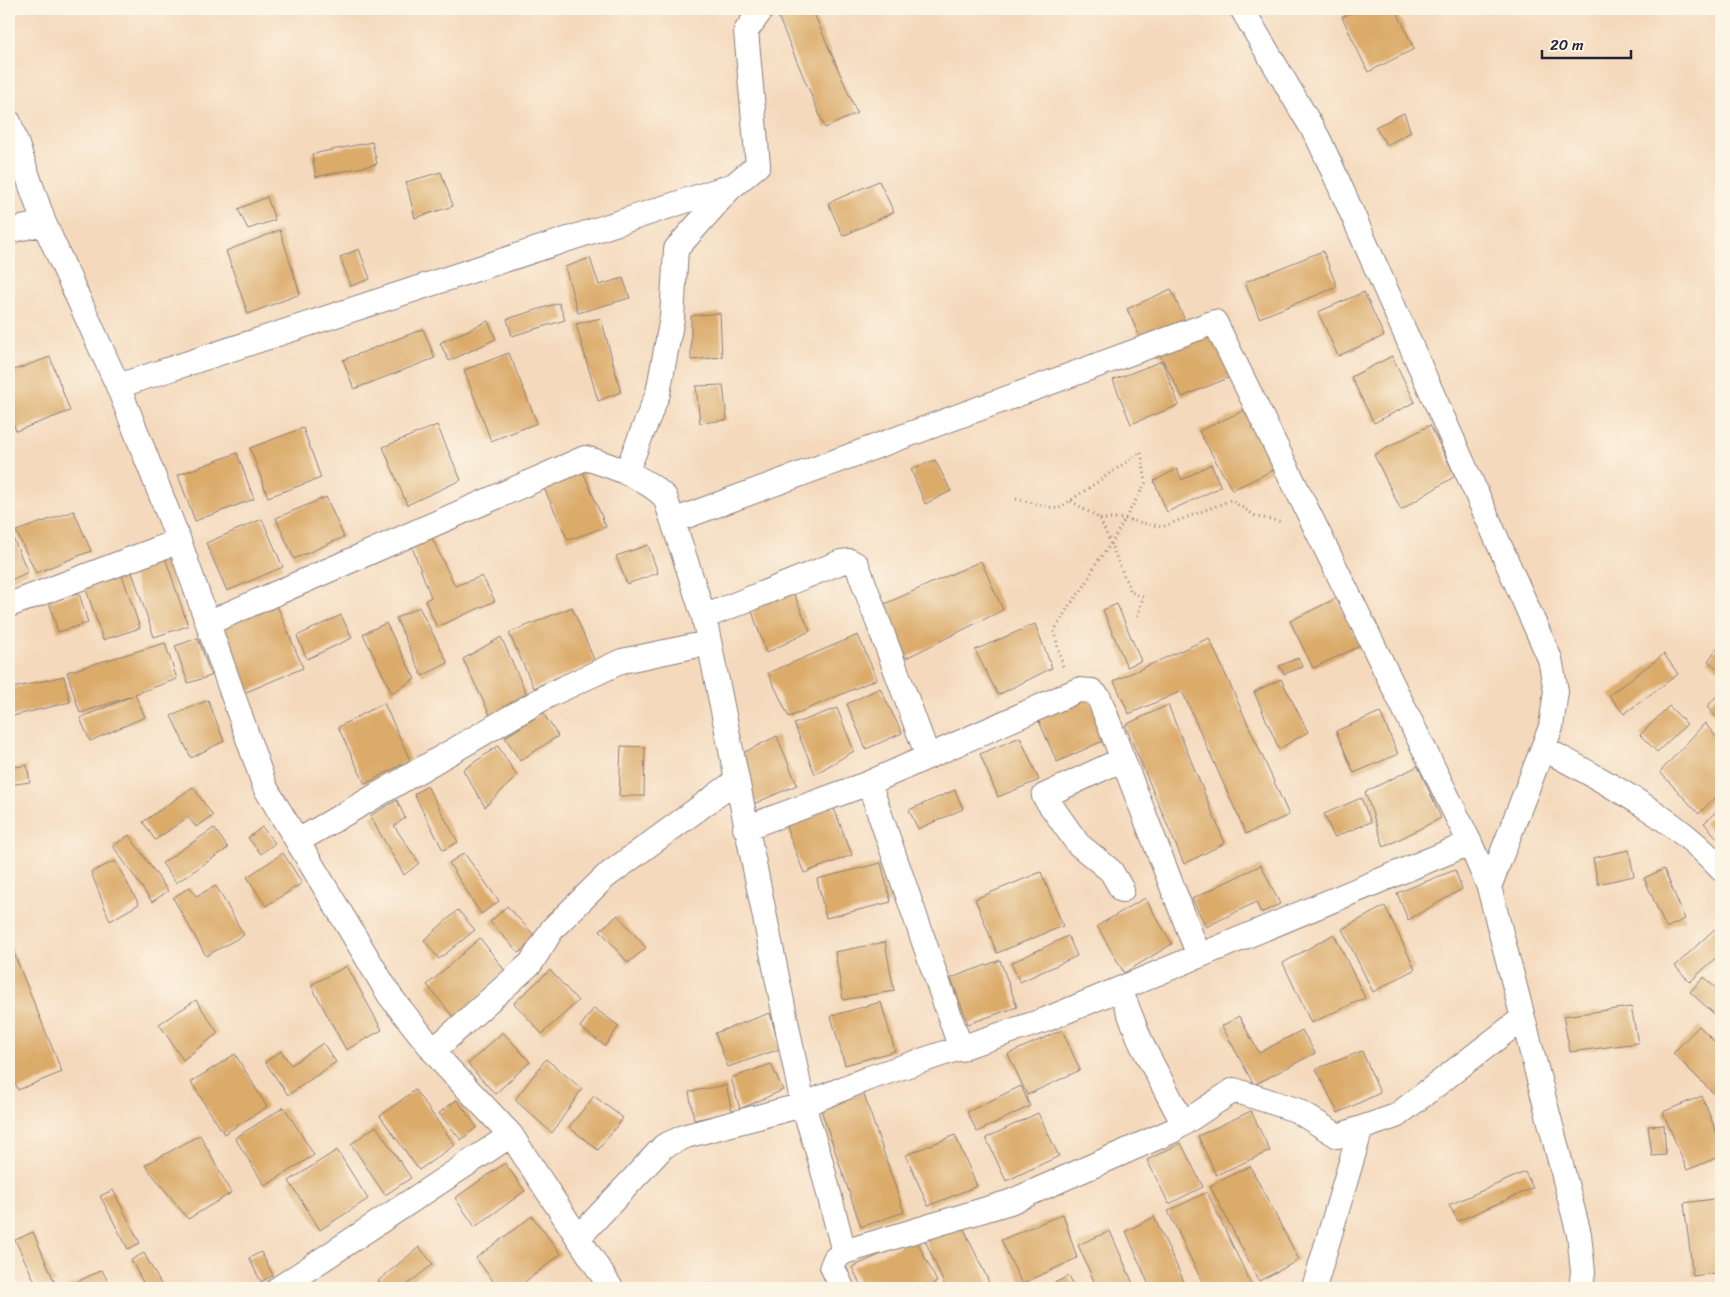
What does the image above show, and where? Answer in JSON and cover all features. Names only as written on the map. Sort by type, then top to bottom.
[{"type":"street","points":[[626,473],[658,393],[672,318],[676,249],[734,185],[758,165],[746,31],[762,9]]},
{"type":"street","points":[[1242,9],[1318,138],[1550,658],[1556,691],[1552,727],[1489,887]]},
{"type":"street","points":[[9,122],[44,223],[118,386],[179,541],[264,787],[390,996],[433,1051],[511,1135],[611,1288]]},
{"type":"street","points":[[118,386],[734,185]]},
{"type":"street","points":[[9,232],[44,223]]},
{"type":"street","points":[[673,521],[1215,322],[1470,843],[1489,887],[1579,1234],[1583,1272],[1581,1288]]},
{"type":"street","points":[[208,623],[585,458],[652,485],[665,498],[704,617],[745,828],[803,1105],[820,1158],[844,1252]]},
{"type":"street","points":[[9,605],[179,541]]},
{"type":"street","points":[[704,617],[850,560],[856,565],[928,757]]},
{"type":"street","points":[[298,841],[549,695],[622,661],[708,643]]},
{"type":"street","points":[[745,828],[869,783],[1078,690],[1092,691],[1099,698],[1199,956]]},
{"type":"street","points":[[1543,748],[1612,786],[1699,844],[1721,868]]},
{"type":"street","points":[[1122,890],[1111,871],[1078,844],[1044,796],[1123,760]]},
{"type":"street","points":[[433,1051],[531,963],[553,928],[605,877],[736,781]]},
{"type":"street","points":[[869,783],[961,1049]]},
{"type":"street","points":[[578,1238],[664,1146],[686,1136],[803,1105],[869,1078],[1045,1020],[1470,843]]},
{"type":"street","points":[[1120,989],[1142,1045],[1182,1123]]},
{"type":"street","points":[[842,1288],[832,1266],[836,1258],[844,1252],[1010,1202],[1172,1131],[1234,1090],[1296,1110],[1338,1136],[1396,1116],[1523,1018]]},
{"type":"street","points":[[1314,1288],[1361,1128]]},
{"type":"street","points":[[281,1288],[511,1135]]},
{"type":"path","points":[[1016,500],[1058,509],[1141,452],[1146,482],[1111,544],[1096,563],[1086,584],[1069,606],[1054,631],[1069,694]]},
{"type":"path","points":[[1071,501],[1100,519],[1125,519],[1162,527],[1231,500],[1257,517],[1318,530]]},
{"type":"path","points":[[1100,519],[1132,592],[1143,597],[1137,618]]},
{"type":"building","points":[[787,9],[812,9],[857,113],[825,128],[777,14]]},
{"type":"building","points":[[1360,9],[1396,9],[1414,49],[1368,72],[1342,17]]},
{"type":"building","points":[[1404,113],[1411,132],[1387,145],[1375,127]]},
{"type":"building","points":[[372,142],[377,164],[316,177],[312,154]]},
{"type":"building","points":[[441,172],[453,206],[415,218],[406,182]]},
{"type":"building","points":[[879,181],[894,212],[843,236],[828,203]]},
{"type":"building","points":[[267,197],[275,220],[248,229],[238,209]]},
{"type":"building","points":[[280,230],[300,294],[248,314],[226,251]]},
{"type":"building","points":[[359,249],[370,279],[351,286],[340,257]]},
{"type":"building","points":[[1323,251],[1337,287],[1259,318],[1245,282]]},
{"type":"building","points":[[590,258],[599,285],[623,278],[630,298],[578,313],[565,267]]},
{"type":"building","points":[[1171,289],[1188,327],[1143,344],[1127,309]]},
{"type":"building","points":[[1364,292],[1384,336],[1338,356],[1318,312]]},
{"type":"building","points":[[559,303],[565,320],[512,336],[507,319]]},
{"type":"building","points":[[720,313],[722,357],[691,360],[691,316]]},
{"type":"building","points":[[601,318],[621,392],[598,401],[576,324]]},
{"type":"building","points":[[488,321],[496,339],[449,361],[440,343]]},
{"type":"building","points":[[423,329],[435,358],[354,389],[343,360]]},
{"type":"building","points":[[1212,330],[1233,376],[1182,397],[1158,351]]},
{"type":"building","points":[[509,353],[537,423],[491,441],[464,370]]},
{"type":"building","points":[[1392,356],[1415,402],[1374,423],[1351,377]]},
{"type":"building","points":[[50,357],[70,411],[16,431],[9,413],[9,372]]},
{"type":"building","points":[[1162,361],[1179,405],[1131,424],[1113,380]]},
{"type":"building","points":[[723,385],[727,420],[700,423],[696,386]]},
{"type":"building","points":[[1247,409],[1278,468],[1232,490],[1199,431]]},
{"type":"building","points":[[437,425],[461,480],[407,505],[383,447]]},
{"type":"building","points":[[1430,425],[1455,476],[1401,510],[1374,455]]},
{"type":"building","points":[[303,428],[321,478],[268,497],[250,448]]},
{"type":"building","points":[[237,453],[254,499],[195,521],[178,475]]},
{"type":"building","points":[[935,460],[951,491],[925,504],[911,469]]},
{"type":"building","points":[[1211,464],[1221,487],[1167,512],[1154,481],[1177,469],[1182,480]]},
{"type":"building","points":[[582,469],[606,527],[568,540],[543,486]]},
{"type":"building","points":[[326,497],[344,537],[294,559],[276,518]]},
{"type":"building","points":[[74,511],[91,551],[36,573],[16,531]]},
{"type":"building","points":[[262,519],[283,567],[227,591],[206,543]]},
{"type":"building","points":[[9,529],[28,572],[9,581]]},
{"type":"building","points":[[431,536],[455,586],[482,576],[495,601],[437,627],[425,601],[431,597],[412,547]]},
{"type":"building","points":[[648,545],[658,573],[627,584],[616,556]]},
{"type":"building","points":[[165,557],[188,626],[154,637],[131,569]]},
{"type":"building","points":[[981,561],[1003,610],[906,658],[880,606]]},
{"type":"building","points":[[122,575],[140,628],[103,640],[85,586]]},
{"type":"building","points":[[793,592],[810,631],[766,653],[751,608]]},
{"type":"building","points":[[79,593],[88,623],[58,632],[49,602]]},
{"type":"building","points":[[1337,598],[1360,646],[1313,668],[1290,621]]},
{"type":"building","points":[[276,603],[303,668],[244,693],[218,628]]},
{"type":"building","points":[[1117,604],[1141,661],[1127,667],[1103,610]]},
{"type":"building","points":[[419,607],[448,663],[422,676],[396,618]]},
{"type":"building","points":[[572,607],[595,662],[534,688],[509,633]]},
{"type":"building","points":[[341,615],[352,638],[307,659],[297,636]]},
{"type":"building","points":[[386,623],[415,679],[392,693],[363,634]]},
{"type":"building","points":[[1035,624],[1052,668],[998,695],[975,650]]},
{"type":"building","points":[[858,635],[877,679],[789,717],[768,673]]},
{"type":"building","points":[[501,637],[527,695],[492,719],[463,659]]},
{"type":"building","points":[[198,638],[211,676],[188,683],[175,646]]},
{"type":"building","points":[[1209,638],[1289,815],[1246,834],[1182,691],[1129,714],[1114,681]]},
{"type":"building","points":[[1721,642],[1721,671],[1708,661]]},
{"type":"building","points":[[165,643],[177,679],[135,694],[145,717],[90,741],[80,718],[132,696],[80,713],[67,672]]},
{"type":"building","points":[[1664,654],[1678,674],[1624,714],[1609,695]]},
{"type":"building","points":[[1298,658],[1303,667],[1284,674],[1279,666]]},
{"type":"building","points":[[64,676],[70,702],[9,717],[9,689]]},
{"type":"building","points":[[1281,679],[1308,732],[1279,749],[1254,692]]},
{"type":"building","points":[[880,688],[902,733],[866,749],[847,704]]},
{"type":"building","points":[[1721,691],[1721,722],[1707,707]]},
{"type":"building","points":[[1087,694],[1107,739],[1057,762],[1037,717]]},
{"type":"building","points":[[208,700],[224,741],[191,758],[171,716]]},
{"type":"building","points":[[384,703],[410,760],[365,784],[338,727]]},
{"type":"building","points":[[1168,705],[1225,843],[1184,864],[1125,725]]},
{"type":"building","points":[[1669,706],[1687,724],[1657,752],[1640,735]]},
{"type":"building","points":[[837,708],[854,751],[815,774],[794,724]]},
{"type":"building","points":[[1380,712],[1398,754],[1354,773],[1336,731]]},
{"type":"building","points":[[543,713],[558,736],[520,761],[505,737]]},
{"type":"building","points":[[1705,723],[1721,743],[1721,791],[1699,814],[1660,772]]},
{"type":"building","points":[[777,736],[797,785],[751,805],[743,753]]},
{"type":"building","points":[[1020,737],[1039,780],[998,797],[980,754]]},
{"type":"building","points":[[498,746],[517,776],[485,807],[463,770]]},
{"type":"building","points":[[621,746],[645,747],[644,796],[619,796]]},
{"type":"building","points":[[27,765],[30,782],[9,785],[9,768]]},
{"type":"building","points":[[1418,766],[1441,818],[1384,847],[1365,792]]},
{"type":"building","points":[[427,786],[458,842],[443,850],[414,794]]},
{"type":"building","points":[[193,787],[213,816],[196,827],[188,817],[155,840],[143,822]]},
{"type":"building","points":[[955,790],[963,809],[918,829],[909,810]]},
{"type":"building","points":[[1361,798],[1371,822],[1334,837],[1324,814]]},
{"type":"building","points":[[397,800],[405,818],[394,826],[419,863],[404,875],[370,816]]},
{"type":"building","points":[[833,806],[852,855],[804,873],[785,824]]},
{"type":"building","points":[[1721,807],[1721,838],[1719,840],[1704,823]]},
{"type":"building","points":[[262,827],[275,843],[261,854],[248,838]]},
{"type":"building","points":[[214,828],[228,848],[176,883],[162,863]]},
{"type":"building","points":[[129,835],[168,891],[152,902],[113,846]]},
{"type":"building","points":[[1629,850],[1634,876],[1598,884],[1593,858]]},
{"type":"building","points":[[283,853],[302,883],[266,906],[247,877]]},
{"type":"building","points":[[464,853],[499,901],[481,914],[449,863]]},
{"type":"building","points":[[115,861],[139,904],[110,921],[91,872]]},
{"type":"building","points":[[881,863],[891,902],[826,918],[817,879]]},
{"type":"building","points":[[1261,865],[1280,904],[1261,913],[1256,902],[1206,927],[1192,899]]},
{"type":"building","points":[[1664,869],[1685,919],[1666,928],[1644,878]]},
{"type":"building","points":[[1455,870],[1462,889],[1408,920],[1397,893]]},
{"type":"building","points":[[1041,872],[1063,926],[997,953],[975,899]]},
{"type":"building","points":[[216,886],[244,935],[206,956],[173,898],[190,887],[196,896]]},
{"type":"building","points":[[1145,898],[1172,944],[1124,973],[1097,926]]},
{"type":"building","points":[[507,906],[536,937],[519,953],[490,922]]},
{"type":"building","points":[[1385,906],[1415,969],[1373,992],[1342,929]]},
{"type":"building","points":[[458,910],[475,930],[439,959],[424,940]]},
{"type":"building","points":[[618,915],[646,948],[628,963],[600,930]]},
{"type":"building","points":[[1721,923],[1721,953],[1690,982],[1675,966]]},
{"type":"building","points":[[1334,934],[1365,998],[1311,1023],[1283,963]]},
{"type":"building","points":[[1068,936],[1077,956],[1020,982],[1011,963]]},
{"type":"building","points":[[480,938],[506,972],[455,1019],[427,985]]},
{"type":"building","points":[[9,941],[62,1072],[18,1090],[9,1068]]},
{"type":"building","points":[[885,942],[894,991],[843,1000],[835,952]]},
{"type":"building","points":[[1000,960],[1017,1007],[968,1024],[951,978]]},
{"type":"building","points":[[347,966],[382,1030],[346,1050],[311,985]]},
{"type":"building","points":[[550,970],[578,1001],[542,1034],[514,1003]]},
{"type":"building","points":[[1704,977],[1721,993],[1721,1020],[1690,992]]},
{"type":"building","points":[[196,1000],[218,1033],[183,1060],[159,1024]]},
{"type":"building","points":[[881,1002],[895,1051],[845,1065],[831,1016]]},
{"type":"building","points":[[1631,1007],[1638,1043],[1570,1052],[1563,1016]]},
{"type":"building","points":[[594,1008],[619,1026],[605,1046],[580,1027]]},
{"type":"building","points":[[770,1013],[780,1049],[728,1067],[715,1033]]},
{"type":"building","points":[[1239,1016],[1259,1053],[1302,1030],[1315,1053],[1254,1085],[1222,1026]]},
{"type":"building","points":[[1699,1026],[1721,1048],[1721,1101],[1673,1053]]},
{"type":"building","points":[[1062,1030],[1080,1070],[1027,1095],[1008,1054]]},
{"type":"building","points":[[503,1032],[530,1062],[495,1094],[468,1064]]},
{"type":"building","points":[[323,1043],[336,1062],[288,1095],[265,1062],[281,1051],[291,1065]]},
{"type":"building","points":[[1362,1051],[1380,1093],[1338,1113],[1316,1069]]},
{"type":"building","points":[[235,1054],[267,1107],[224,1134],[191,1082]]},
{"type":"building","points":[[546,1059],[582,1089],[552,1133],[515,1100]]},
{"type":"building","points":[[771,1064],[783,1090],[740,1109],[731,1078]]},
{"type":"building","points":[[726,1085],[732,1112],[694,1120],[689,1092]]},
{"type":"building","points":[[1021,1086],[1030,1106],[977,1132],[967,1112]]},
{"type":"building","points":[[415,1090],[455,1145],[419,1170],[380,1116]]},
{"type":"building","points":[[863,1092],[904,1212],[861,1227],[820,1107]]},
{"type":"building","points":[[594,1096],[623,1118],[598,1150],[569,1127]]},
{"type":"building","points":[[1702,1096],[1721,1144],[1721,1156],[1687,1170],[1663,1112]]},
{"type":"building","points":[[457,1100],[477,1127],[461,1140],[439,1113]]},
{"type":"building","points":[[284,1107],[314,1155],[265,1186],[235,1138]]},
{"type":"building","points":[[1251,1111],[1270,1151],[1216,1175],[1198,1136]]},
{"type":"building","points":[[1038,1113],[1059,1156],[1006,1181],[986,1138]]},
{"type":"building","points":[[1664,1125],[1666,1155],[1652,1156],[1648,1126]]},
{"type":"building","points":[[376,1126],[411,1178],[385,1195],[351,1144]]},
{"type":"building","points":[[200,1135],[231,1193],[188,1219],[145,1165]]},
{"type":"building","points":[[955,1135],[977,1186],[928,1206],[906,1155]]},
{"type":"building","points":[[1181,1143],[1203,1187],[1169,1204],[1147,1160]]},
{"type":"building","points":[[337,1150],[368,1199],[320,1230],[289,1181]]},
{"type":"building","points":[[505,1163],[525,1191],[475,1227],[455,1198]]},
{"type":"building","points":[[1250,1166],[1299,1260],[1259,1281],[1210,1186]]},
{"type":"building","points":[[1525,1172],[1533,1188],[1458,1221],[1449,1205]]},
{"type":"building","points":[[113,1190],[140,1243],[128,1249],[100,1196]]},
{"type":"building","points":[[1207,1192],[1253,1288],[1205,1288],[1168,1211]]},
{"type":"building","points":[[1721,1198],[1721,1272],[1693,1276],[1684,1203]]},
{"type":"building","points":[[1063,1214],[1077,1258],[1022,1284],[1001,1240]]},
{"type":"building","points":[[532,1216],[561,1254],[517,1288],[498,1288],[476,1258]]},
{"type":"building","points":[[1154,1217],[1187,1288],[1150,1288],[1126,1231]]},
{"type":"building","points":[[962,1225],[989,1282],[977,1288],[946,1288],[925,1240]]},
{"type":"building","points":[[1110,1231],[1135,1288],[1097,1288],[1078,1245]]},
{"type":"building","points":[[33,1232],[55,1283],[46,1288],[38,1288],[15,1240]]},
{"type":"building","points":[[916,1239],[937,1282],[925,1288],[862,1288],[852,1267]]},
{"type":"building","points":[[419,1247],[433,1264],[403,1288],[384,1288],[378,1281]]},
{"type":"building","points":[[261,1252],[273,1275],[261,1282],[249,1258]]},
{"type":"building","points":[[144,1253],[163,1288],[146,1288],[131,1260]]},
{"type":"building","points":[[102,1270],[111,1288],[64,1288]]},
{"type":"building","points":[[1069,1276],[1074,1288],[1044,1288]]}]
